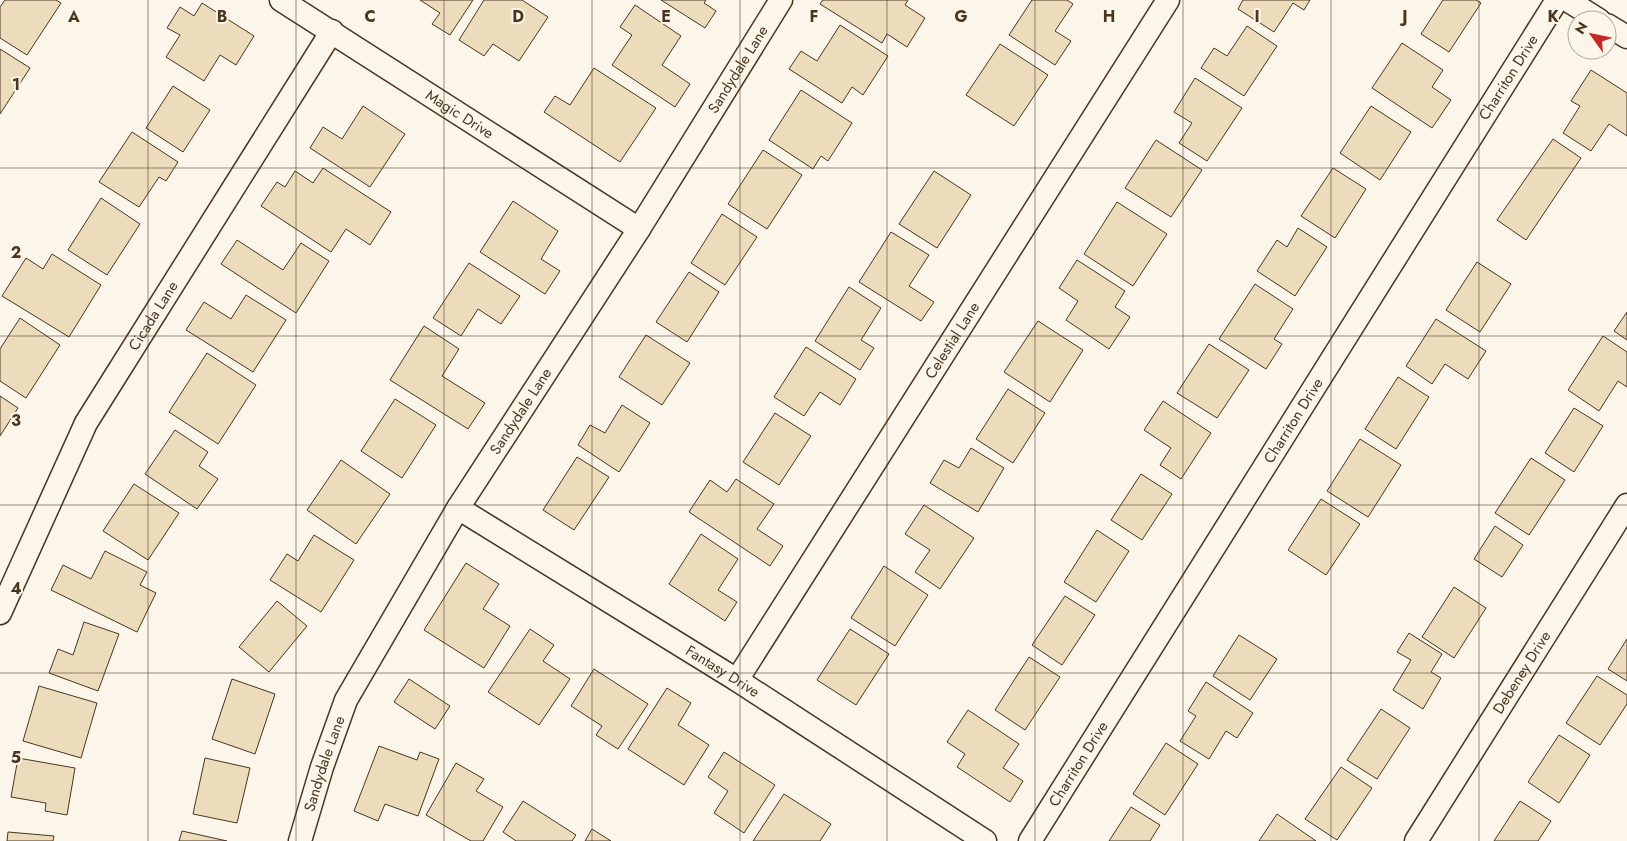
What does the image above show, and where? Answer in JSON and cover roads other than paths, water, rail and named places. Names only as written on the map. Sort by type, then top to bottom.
[{"type":"street","name":"Magic Drive","points":[[281,0],[639,229]]},
{"type":"street","name":"Sandydale Lane","points":[[303,840],[322,767],[346,700],[458,508],[639,229],[781,0]]},
{"type":"street","name":"Celestial Lane","points":[[738,680],[1168,0]]},
{"type":"street","name":"Charriton Drive","points":[[1030,841],[1557,0]]},
{"type":"street","points":[[1567,0],[1583,10]]},
{"type":"street","name":"Cicada Lane","points":[[0,613],[86,423],[332,31]]},
{"type":"street","name":"Debeney Drive","points":[[1416,841],[1627,505]]},
{"type":"street","name":"Fantasy Drive","points":[[458,508],[738,680],[985,841]]}]
